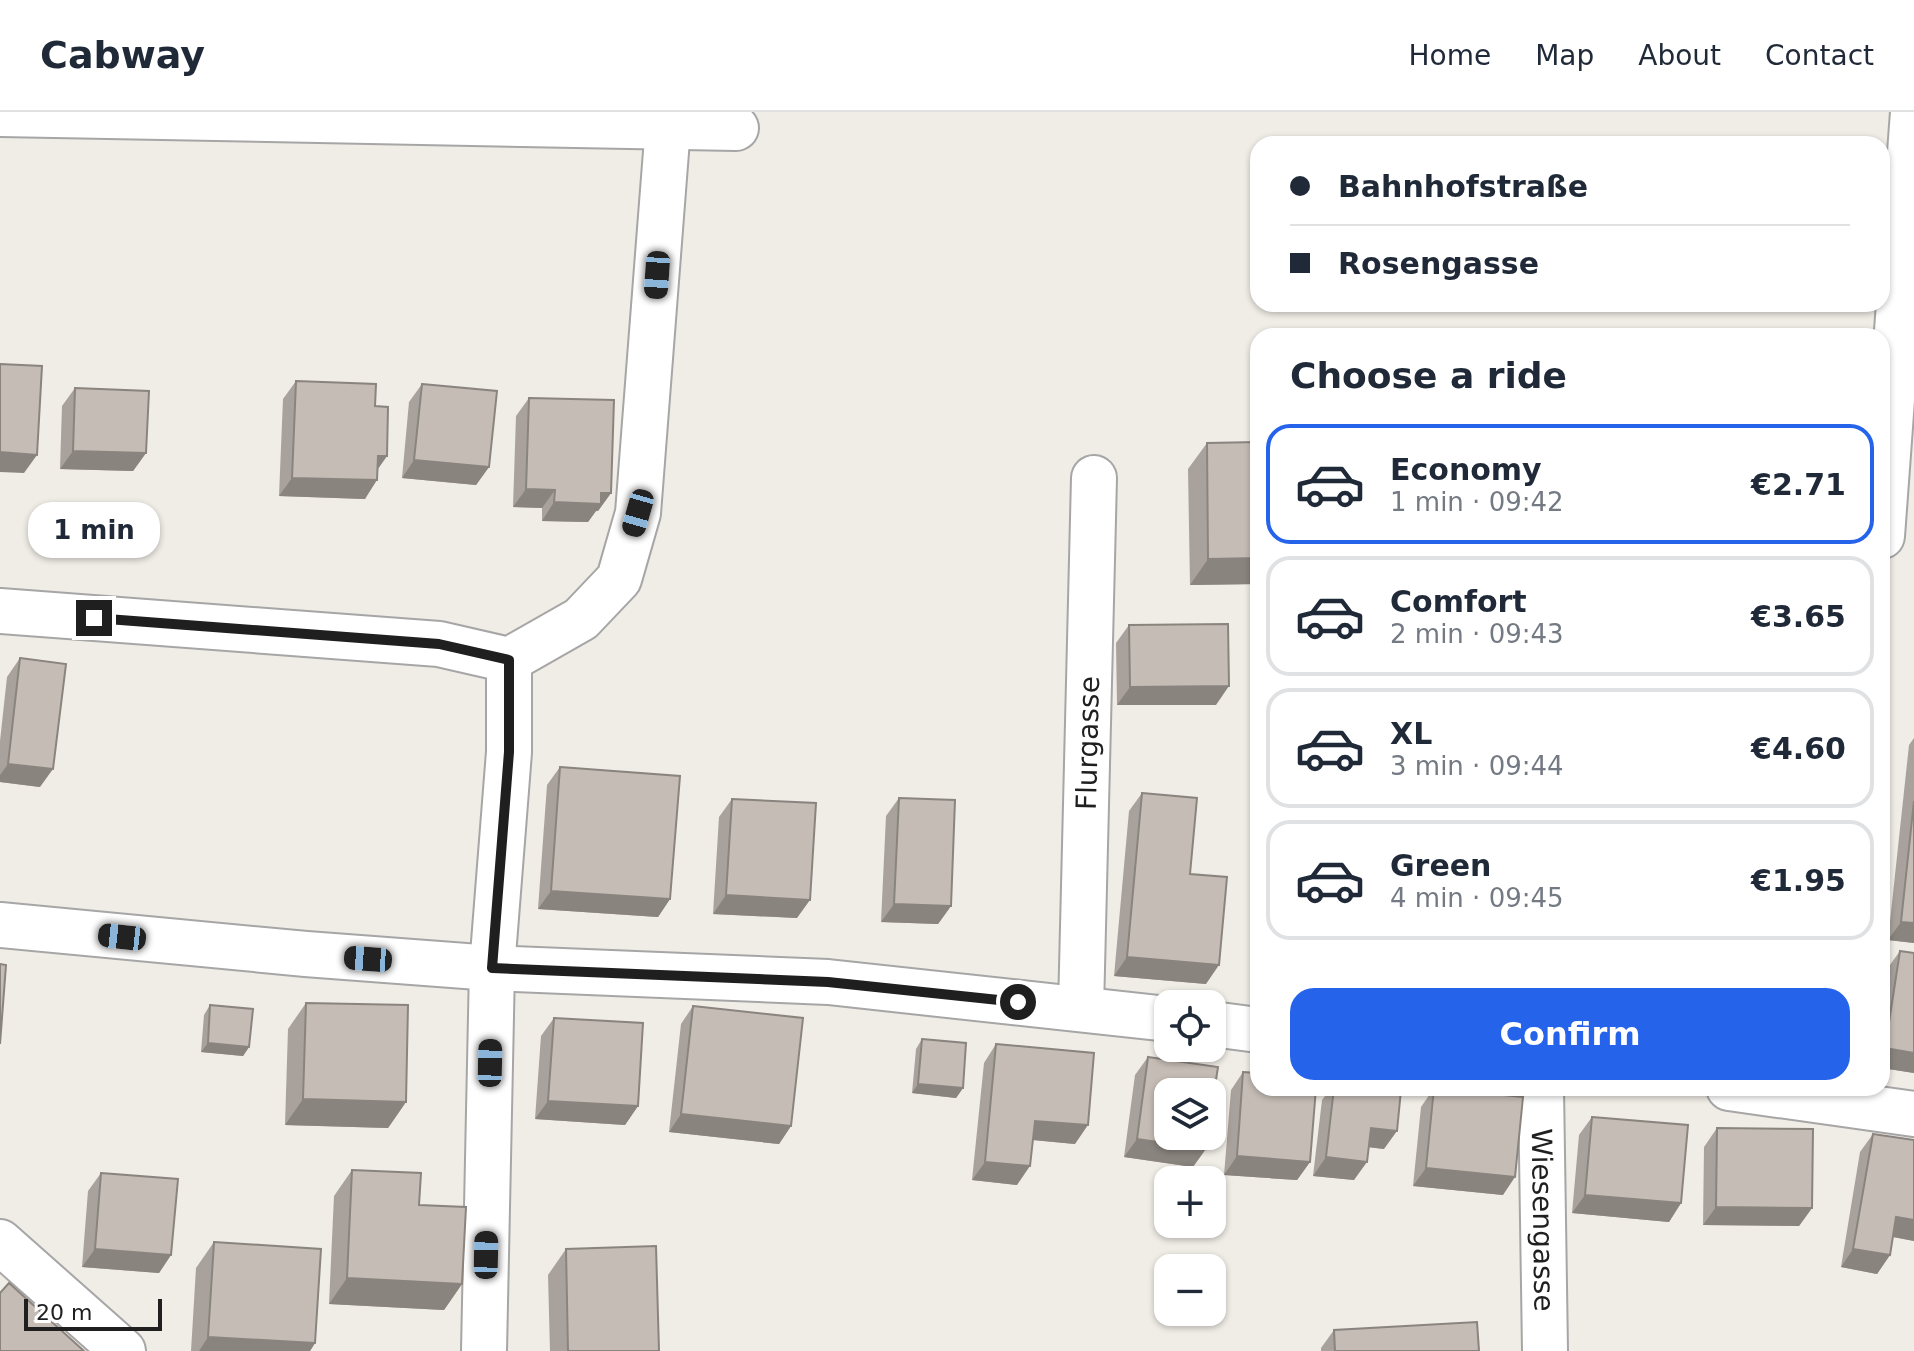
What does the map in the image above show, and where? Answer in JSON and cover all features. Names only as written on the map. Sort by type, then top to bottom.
[{"type":"street","points":[[1890,427],[1913,112]]},
{"type":"street","points":[[0,114],[736,128]]},
{"type":"street","points":[[0,611],[439,644],[509,660],[581,619],[619,579],[638,513],[668,126]]},
{"type":"street","name":"Flurgasse","points":[[1081,1009],[1094,478]]},
{"type":"street","points":[[484,1351],[492,968],[509,752],[509,660]]},
{"type":"street","points":[[0,925],[492,968],[828,982],[1154,1017]]},
{"type":"street","points":[[1226,1026],[1250,1029]]},
{"type":"street","name":"Wiesengasse","points":[[1541,1096],[1545,1351]]},
{"type":"street","points":[[1845,1096],[1914,1114]]},
{"type":"street","points":[[0,1242],[123,1351]]},
{"type":"building","points":[[0,364],[42,366],[37,455],[0,452]]},
{"type":"building","points":[[296,381],[376,384],[375,406],[388,407],[387,456],[378,456],[377,480],[292,478]]},
{"type":"building","points":[[422,384],[497,391],[489,467],[414,460]]},
{"type":"building","points":[[75,388],[149,391],[146,453],[73,451]]},
{"type":"building","points":[[529,398],[614,400],[611,493],[601,493],[601,504],[554,502],[555,490],[526,489]]},
{"type":"building","points":[[1250,442],[1250,558],[1208,559],[1207,443]]},
{"type":"building","points":[[1228,624],[1229,686],[1130,687],[1129,625]]},
{"type":"building","points":[[20,658],[66,664],[53,769],[8,764]]},
{"type":"building","points":[[560,767],[680,776],[670,899],[551,891]]},
{"type":"building","points":[[1142,793],[1197,798],[1190,874],[1227,877],[1219,965],[1127,957]]},
{"type":"building","points":[[899,798],[955,800],[951,906],[894,904]]},
{"type":"building","points":[[732,799],[816,803],[810,900],[726,895]]},
{"type":"building","points":[[1914,801],[1914,923],[1901,922]]},
{"type":"building","points":[[1900,951],[1914,953],[1914,1053],[1890,1049],[1890,1016]]},
{"type":"building","points":[[0,964],[6,965],[0,1044]]},
{"type":"building","points":[[306,1003],[408,1005],[406,1102],[303,1099]]},
{"type":"building","points":[[210,1005],[253,1009],[249,1047],[208,1043]]},
{"type":"building","points":[[693,1006],[803,1018],[791,1126],[681,1114]]},
{"type":"building","points":[[554,1018],[643,1023],[638,1106],[548,1101]]},
{"type":"building","points":[[922,1039],[966,1043],[963,1088],[918,1084]]},
{"type":"building","points":[[996,1044],[1094,1053],[1088,1125],[1035,1121],[1030,1166],[985,1162]]},
{"type":"building","points":[[1148,1057],[1154,1058],[1154,1062],[1218,1067],[1216,1078],[1154,1078],[1154,1141],[1137,1139]]},
{"type":"building","points":[[1243,1072],[1250,1072],[1250,1096],[1315,1096],[1310,1162],[1237,1156]]},
{"type":"building","points":[[1333,1096],[1400,1096],[1397,1131],[1371,1128],[1367,1162],[1326,1157]]},
{"type":"building","points":[[1433,1096],[1523,1097],[1515,1177],[1426,1168]]},
{"type":"building","points":[[1592,1117],[1688,1125],[1681,1203],[1585,1195]]},
{"type":"building","points":[[1717,1128],[1813,1129],[1812,1208],[1716,1207]]},
{"type":"building","points":[[1873,1134],[1914,1140],[1914,1220],[1896,1217],[1890,1255],[1853,1249]]},
{"type":"building","points":[[352,1170],[421,1173],[419,1205],[466,1207],[462,1284],[347,1278]]},
{"type":"building","points":[[101,1173],[178,1179],[171,1255],[95,1249]]},
{"type":"building","points":[[214,1242],[321,1249],[315,1343],[208,1337]]},
{"type":"building","points":[[656,1246],[659,1351],[568,1351],[566,1249]]},
{"type":"building","points":[[9,1283],[84,1351],[0,1351],[0,1293]]},
{"type":"building","points":[[1477,1322],[1479,1351],[1335,1351],[1334,1330]]},
{"type":"route","points":[[94,618],[439,644],[509,660],[509,752],[492,968],[828,982],[1018,1002]]}]
